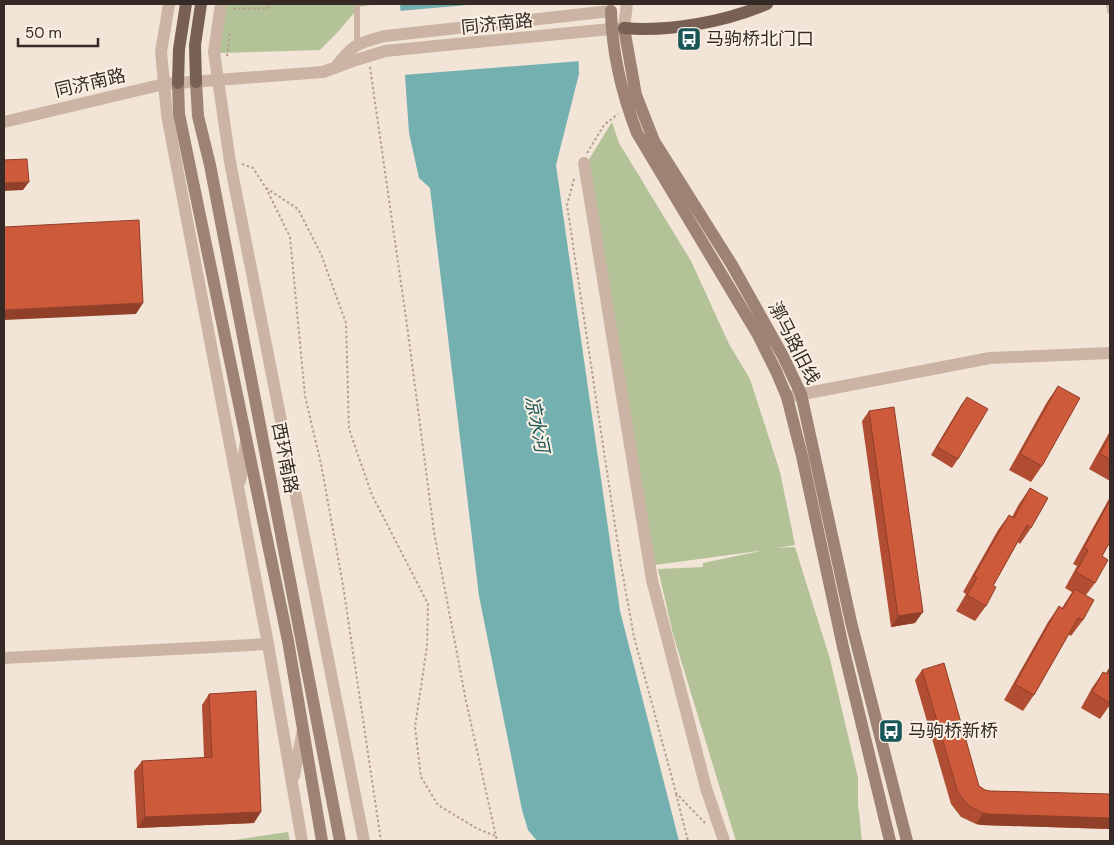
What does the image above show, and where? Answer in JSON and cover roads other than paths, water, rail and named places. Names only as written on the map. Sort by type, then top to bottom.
[{"type":"main road","points":[[178,83],[179,48],[186,4]]},
{"type":"main road","points":[[196,82],[195,45],[201,4]]},
{"type":"main road","points":[[618,28],[647,30],[686,26],[708,22],[767,4]]},
{"type":"main road","name":"漷马路旧线","points":[[618,28],[636,95],[654,141],[732,266],[783,356],[801,394],[849,613],[907,841]]},
{"type":"main road","name":"漷马路旧线","points":[[618,28],[616,66],[627,107],[637,134],[758,335],[787,397],[804,466],[843,647],[890,841]]},
{"type":"main road","name":"西环南路","points":[[196,82],[198,116],[210,164],[340,841]]},
{"type":"main road","name":"西环南路","points":[[178,83],[179,114],[288,641],[322,841]]},
{"type":"street","points":[[169,4],[161,52],[167,115],[268,644],[302,841]]},
{"type":"street","points":[[618,28],[627,4]]},
{"type":"street","points":[[226,6],[214,52],[230,162],[364,841]]},
{"type":"street","name":"同济南路","points":[[4,122],[164,84],[323,72],[335,68],[368,56],[386,52],[618,28],[611,8],[593,14],[385,36],[357,45],[347,52],[335,68]]},
{"type":"street","points":[[584,163],[652,580],[706,788],[724,841]]},
{"type":"street","points":[[787,397],[990,358],[1110,353]]},
{"type":"street","points":[[239,491],[246,439]]},
{"type":"street","points":[[4,658],[268,644]]},
{"type":"street","points":[[292,784],[303,730]]},
{"type":"lane","points":[[357,4],[357,45]]},
{"type":"lane","points":[[1109,4],[1110,11]]},
{"type":"water","name":"凉水河","points":[[400,4],[577,4],[579,74],[556,165],[620,611],[679,841],[537,841],[528,830],[522,810],[479,596],[430,188],[419,178],[409,133]]},
{"type":"place","name":"马驹桥北门口","points":[[689,39]]},
{"type":"place","name":"马驹桥新桥","points":[[891,731]]}]
